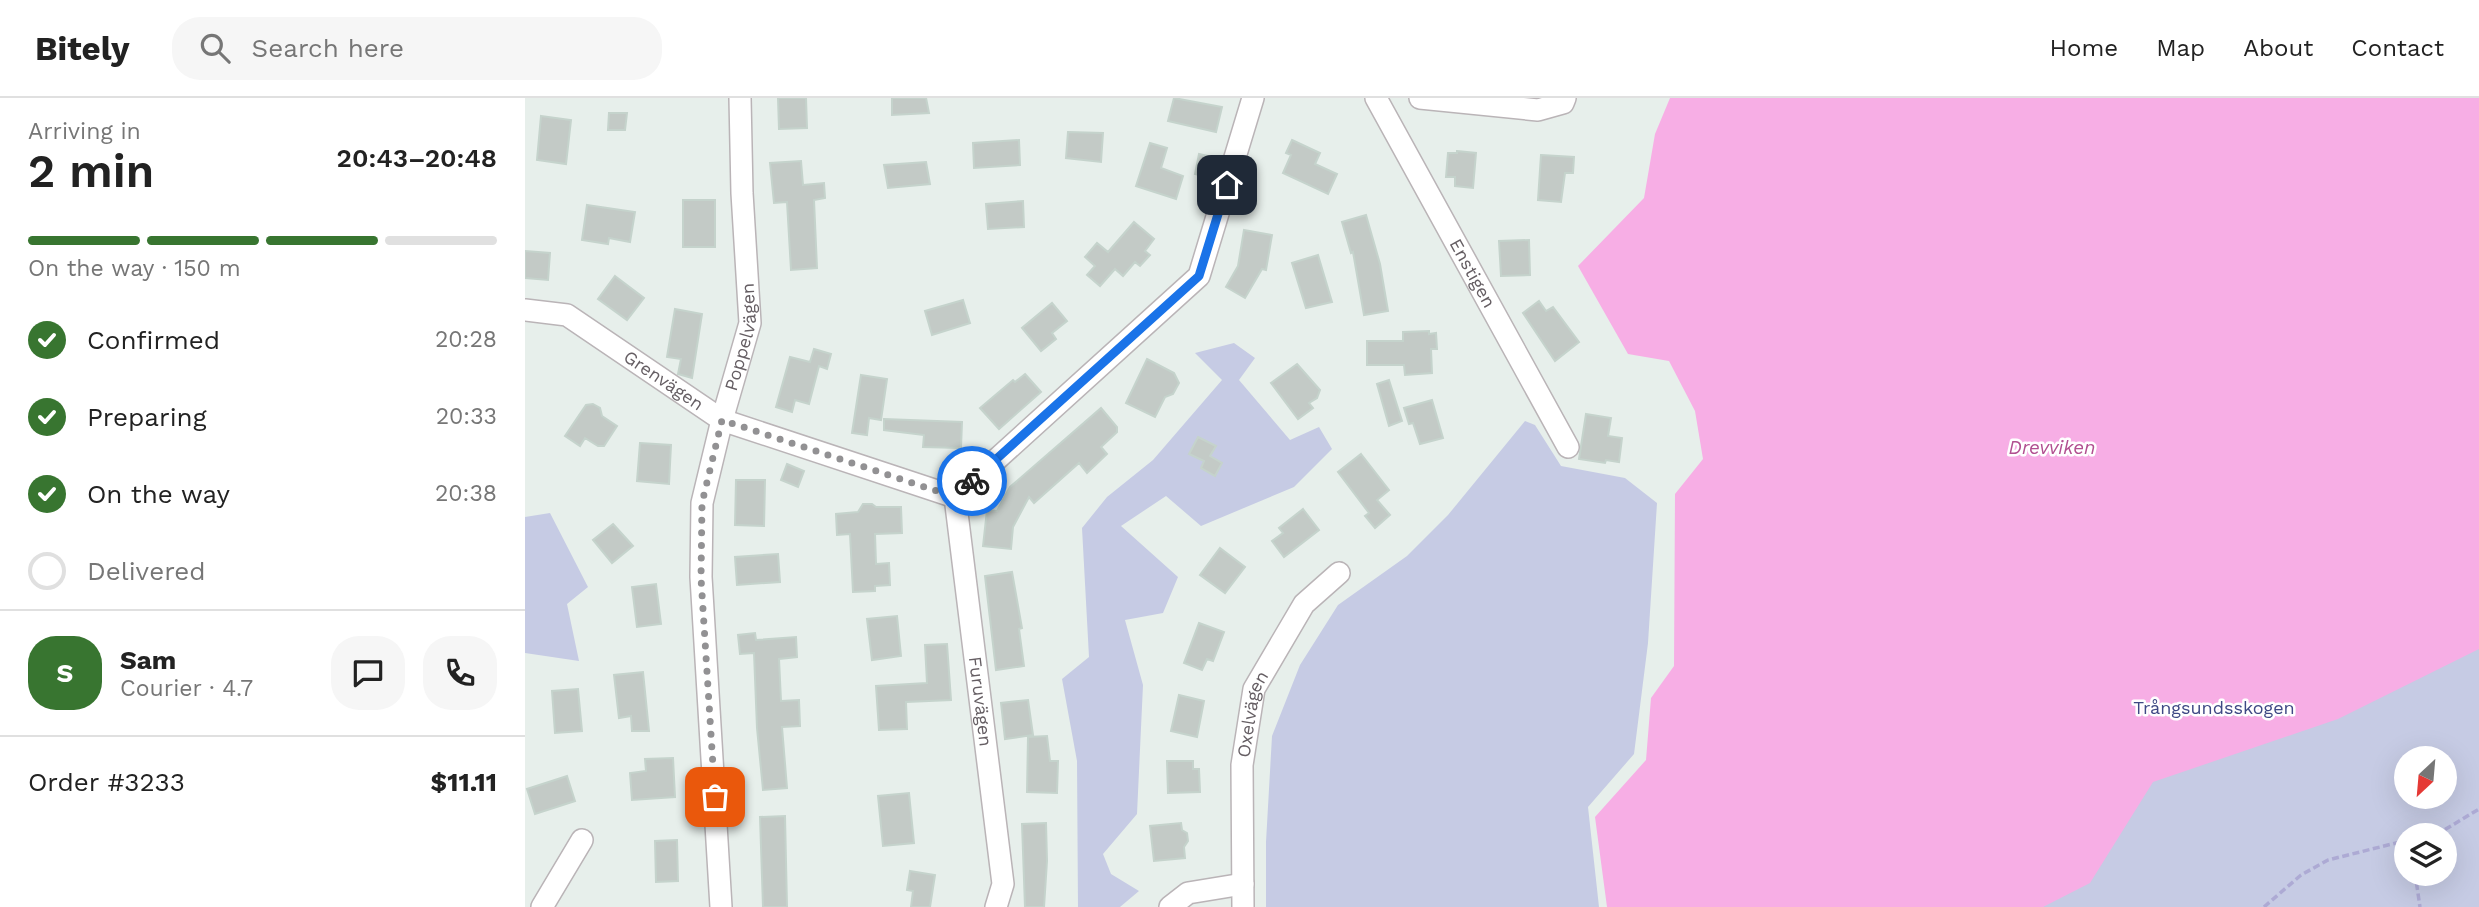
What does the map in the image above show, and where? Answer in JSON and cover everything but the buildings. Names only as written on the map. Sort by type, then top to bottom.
[{"type":"street","name":"Poppelvägen","points":[[722,907],[701,578],[702,503],[750,323],[742,193],[740,98]]},
{"type":"street","points":[[955,497],[1199,276],[1253,98]]},
{"type":"street","name":"Enstigen","points":[[1376,98],[1568,447]]},
{"type":"street","points":[[1420,98],[1538,110],[1564,100]]},
{"type":"street","name":"Grenvägen","points":[[525,310],[567,315],[722,420],[955,497]]},
{"type":"street","name":"Furuvägen","points":[[955,497],[1003,884],[996,907]]},
{"type":"street","name":"Oxelvägen","points":[[1243,907],[1242,765],[1254,689],[1304,604],[1339,573]]},
{"type":"street","points":[[542,907],[582,840]]},
{"type":"street","points":[[1170,907],[1188,893],[1243,884]]},
{"type":"path","points":[[2456,823],[2479,809]]},
{"type":"path","points":[[2264,907],[2301,875],[2328,860],[2394,844]]},
{"type":"path","points":[[2417,886],[2420,907]]},
{"type":"green space","points":[[1234,343],[1255,358],[1239,380],[1290,440],[1319,427],[1332,449],[1294,487],[1201,526],[1166,496],[1121,526],[1178,577],[1163,613],[1125,620],[1143,685],[1137,814],[1103,854],[1111,874],[1139,891],[1120,907],[1078,907],[1077,761],[1062,679],[1089,657],[1082,528],[1107,497],[1153,460],[1222,380],[1195,353]]},
{"type":"green space","points":[[1525,421],[1535,425],[1561,466],[1625,478],[1657,503],[1648,643],[1634,754],[1588,807],[1599,907],[1266,907],[1266,842],[1272,736],[1300,665],[1338,605],[1407,556],[1448,515]]},
{"type":"green space","name":"Trångsundsskogen","points":[[2479,452],[2479,907],[1783,907]]},
{"type":"green space","points":[[550,513],[588,587],[567,604],[579,661],[525,653],[525,517]]},
{"type":"water","name":"Drevviken","points":[[1670,98],[2479,98],[2479,649],[2338,719],[2153,782],[2090,883],[2043,907],[1607,907],[1595,817],[1646,760],[1651,698],[1674,666],[1675,494],[1703,459],[1695,411],[1669,361],[1628,354],[1578,266],[1644,198],[1655,134]]},
{"type":"way so far","points":[[715,797],[701,578],[702,503],[722,420],[955,497],[972,481]]},
{"type":"route","points":[[972,481],[1199,276],[1227,185]]}]
